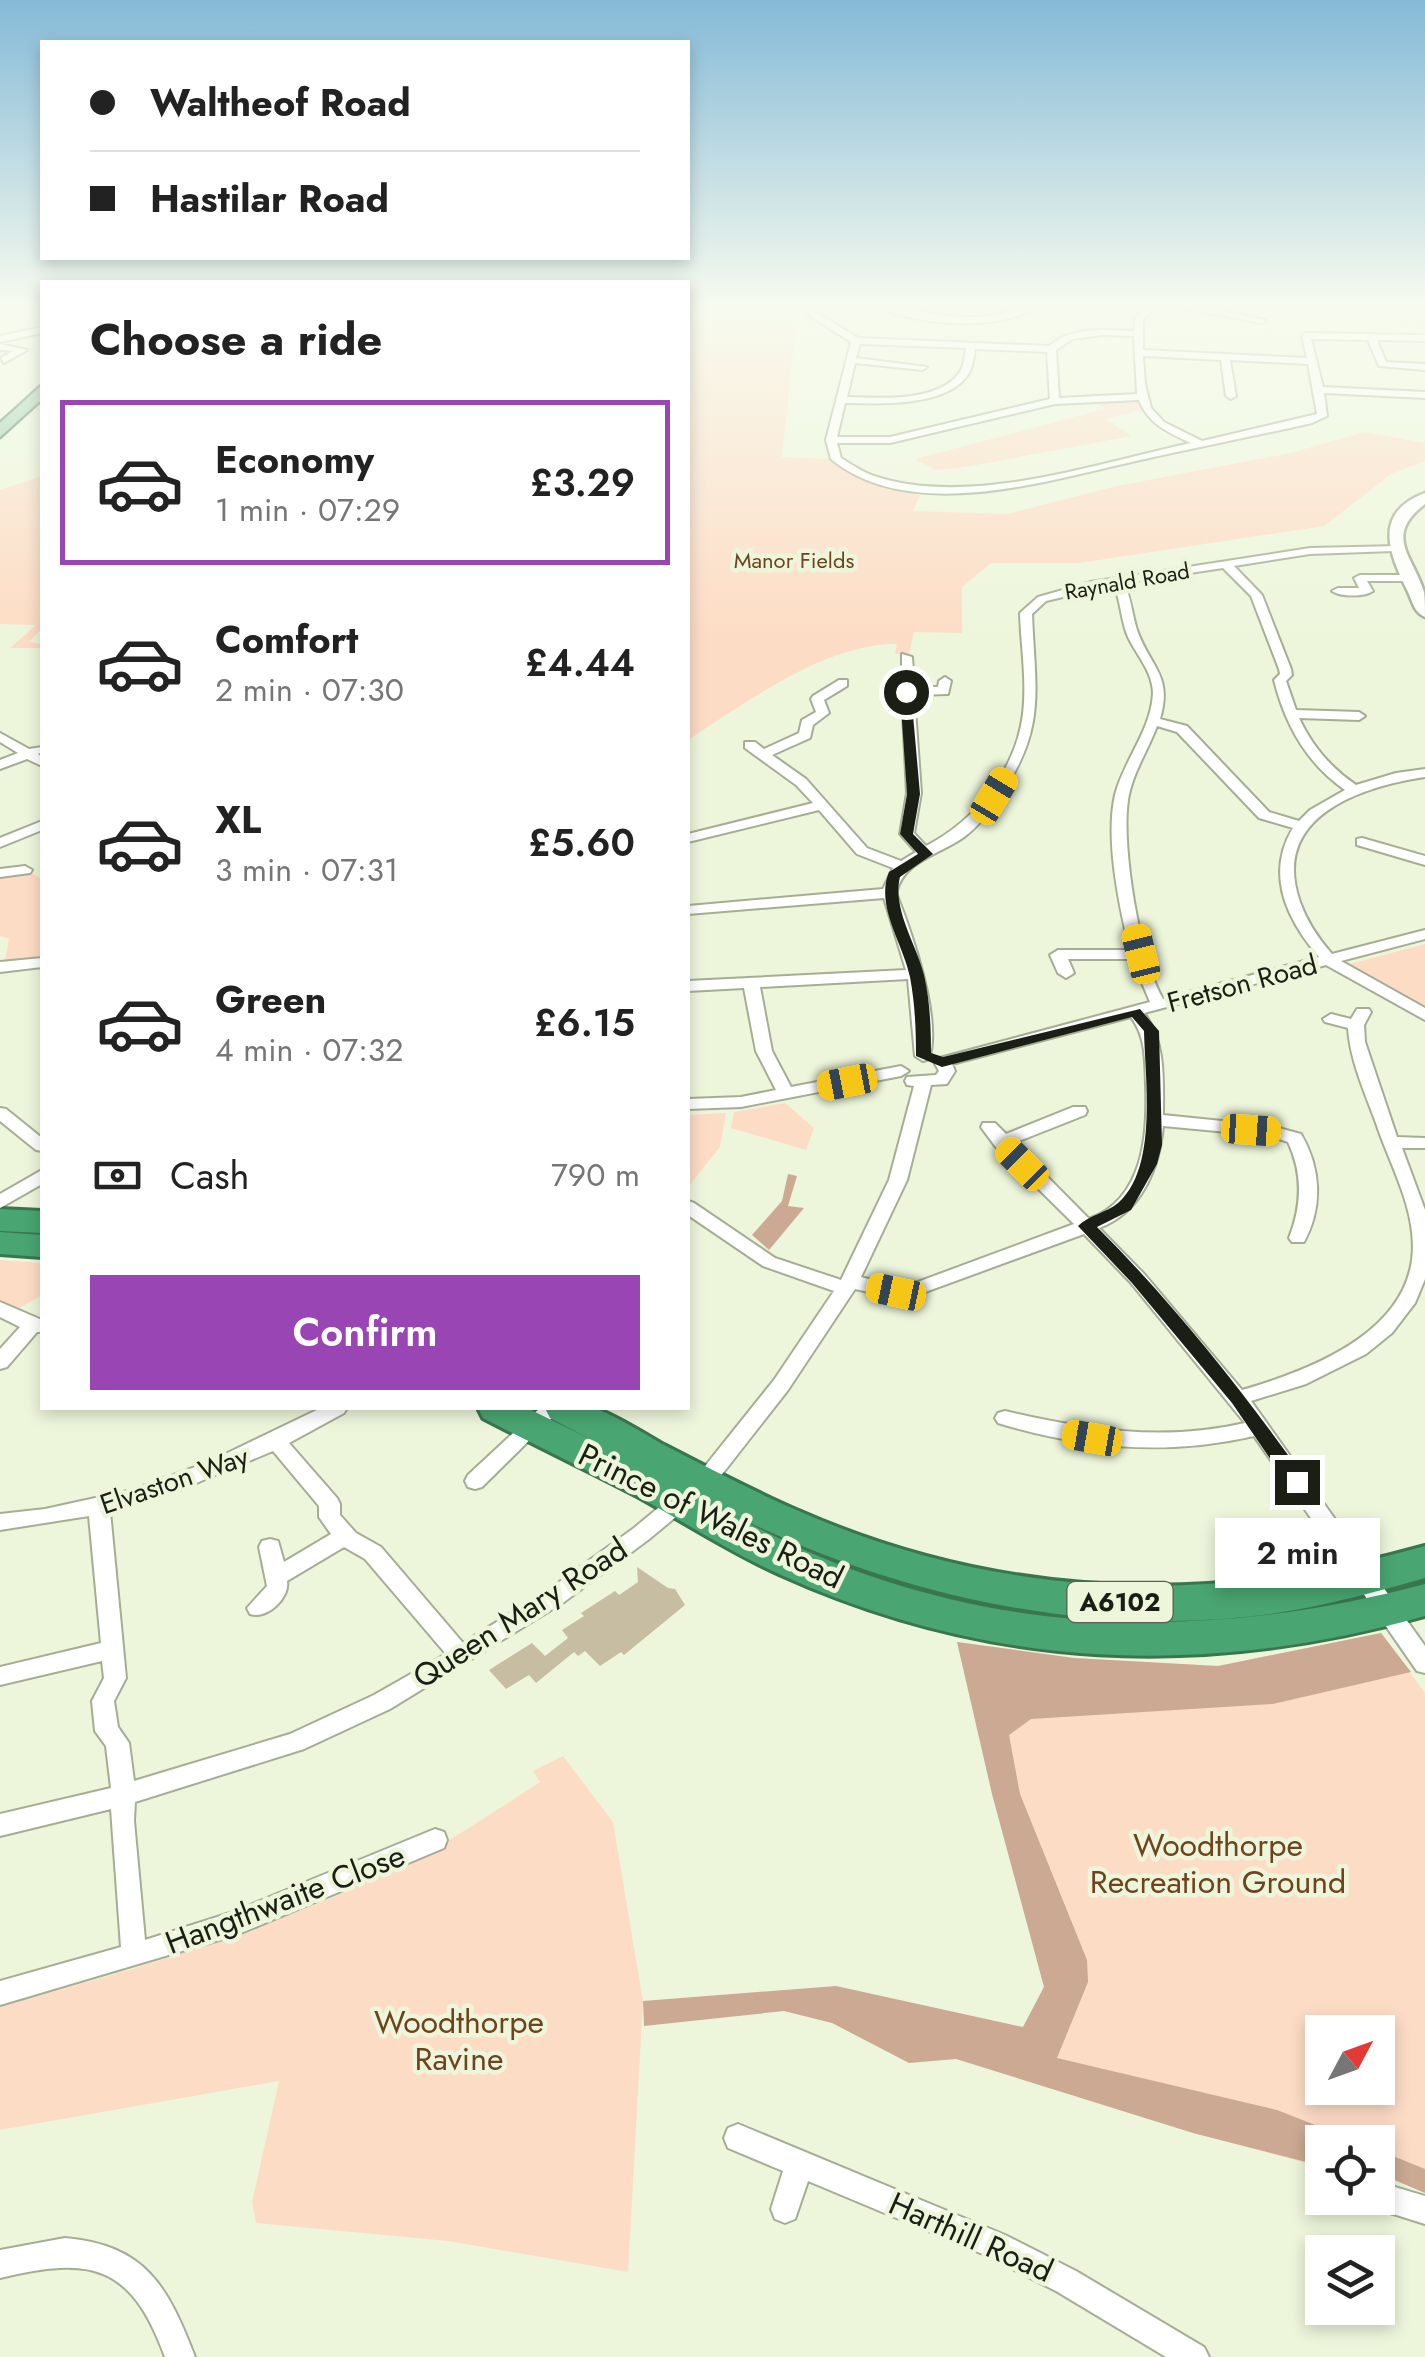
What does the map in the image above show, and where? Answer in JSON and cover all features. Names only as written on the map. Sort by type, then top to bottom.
[{"type":"highway","name":"Prince of Wales Road","points":[[514,1410],[549,1414],[691,1491],[724,1530],[816,1574],[912,1606],[976,1622],[1108,1638],[1237,1638],[1312,1629],[1394,1596],[1425,1562]]},
{"type":"street","points":[[839,416],[831,440],[834,456],[847,469],[888,484],[938,490],[1002,484],[1320,416]]},
{"type":"street","points":[[831,440],[890,440],[994,416]]},
{"type":"street","points":[[1153,416],[1201,444]]},
{"type":"street","points":[[1423,601],[1394,548],[1394,526],[1406,509],[1425,496]]},
{"type":"street","name":"Raynald Road","points":[[902,867],[967,827],[994,796],[1021,748],[1031,693],[1026,613],[1053,594],[1310,550],[1394,548]]},
{"type":"street","points":[[1226,564],[1256,595],[1285,669],[1286,675],[1280,680],[1300,734],[1332,777],[1354,790]]},
{"type":"street","points":[[1338,591],[1367,591],[1360,578],[1410,578]]},
{"type":"street","points":[[1117,581],[1133,635],[1158,682],[1152,720],[1130,769],[1119,810],[1118,840],[1141,954],[1151,994],[1159,1005]]},
{"type":"street","points":[[906,656],[914,794],[907,834],[926,854]]},
{"type":"street","points":[[844,683],[817,699],[823,713],[808,723],[804,735],[757,749],[823,804],[862,851],[902,867],[892,878],[890,893],[916,974],[923,1013],[923,1056]]},
{"type":"street","points":[[906,692],[945,691]]},
{"type":"street","points":[[1290,714],[1358,716]]},
{"type":"street","points":[[1152,720],[1182,729],[1264,815],[1300,826]]},
{"type":"street","points":[[0,737],[36,751]]},
{"type":"street","points":[[0,765],[36,751]]},
{"type":"street","points":[[1425,774],[1354,790],[1327,803],[1300,826],[1285,859],[1287,890],[1302,922],[1330,960],[1425,1015]]},
{"type":"street","points":[[690,837],[823,804]]},
{"type":"street","points":[[0,843],[40,826]]},
{"type":"street","points":[[1362,842],[1425,861]]},
{"type":"street","points":[[0,872],[25,870]]},
{"type":"street","points":[[690,910],[890,893]]},
{"type":"street","name":"Fretson Road","points":[[942,1062],[1425,934]]},
{"type":"street","points":[[1066,972],[1058,954],[1141,954]]},
{"type":"street","points":[[0,967],[40,963]]},
{"type":"street","points":[[690,986],[916,974]]},
{"type":"street","points":[[751,982],[764,1052],[786,1094]]},
{"type":"street","points":[[690,1208],[770,1262],[848,1284],[896,1292],[1086,1226],[1115,1213],[1133,1195],[1149,1164],[1156,1120],[1151,1031],[1135,1012]]},
{"type":"street","points":[[1238,1398],[1318,1374],[1348,1358],[1375,1341],[1397,1320],[1413,1294],[1422,1240],[1412,1196],[1362,1058],[1360,1018],[1331,1019]]},
{"type":"street","points":[[901,1071],[906,1060],[923,1056],[942,1062]]},
{"type":"street","name":"Queen Mary Road","points":[[0,1825],[124,1795],[296,1742],[382,1702],[556,1596],[691,1491],[781,1384],[848,1284],[898,1180],[923,1083],[945,1076],[942,1062]]},
{"type":"street","points":[[690,1104],[742,1102],[901,1071]]},
{"type":"street","points":[[901,1071],[911,1080],[923,1083]]},
{"type":"street","points":[[1080,1112],[994,1135],[1138,1278],[1238,1398],[1394,1596],[1425,1664]]},
{"type":"street","points":[[0,1113],[40,1144]]},
{"type":"street","points":[[1156,1120],[1271,1131],[1294,1138],[1308,1171],[1310,1197],[1307,1218],[1298,1238]]},
{"type":"street","points":[[1392,1142],[1425,1143]]},
{"type":"street","points":[[0,1202],[40,1177]]},
{"type":"street","points":[[0,1309],[37,1326],[0,1362]]},
{"type":"street","name":"Elvaston Way","points":[[0,1522],[99,1508],[172,1486],[277,1442],[334,1410]]},
{"type":"street","points":[[475,1481],[549,1414]]},
{"type":"street","points":[[1005,1418],[1119,1443],[1206,1439],[1260,1427]]},
{"type":"street","points":[[277,1442],[330,1504],[329,1518],[344,1536],[354,1546],[373,1553],[461,1656]]},
{"type":"street","name":"Hangthwaite Close","points":[[99,1508],[115,1678],[103,1702],[107,1731],[117,1742],[124,1795],[122,1821],[134,1955]]},
{"type":"street","points":[[278,1576],[344,1536]]},
{"type":"street","points":[[258,1608],[278,1589],[270,1547]]},
{"type":"street","points":[[0,1676],[112,1649]]},
{"type":"street","name":"Hangthwaite Close","points":[[0,1993],[236,1923],[435,1840]]},
{"type":"street","name":"Harthill Road","points":[[738,2138],[995,2245],[1066,2281],[1194,2357]]},
{"type":"street","points":[[784,2209],[800,2165]]},
{"type":"street","points":[[1395,2201],[1425,2210]]},
{"type":"street","points":[[0,2264],[44,2251],[81,2251],[113,2261],[140,2280],[167,2316],[180,2357]]},
{"type":"green space","name":"Manor Fields","points":[[690,416],[786,416],[782,457],[831,459],[862,479],[922,491],[913,511],[1007,514],[1117,486],[1291,453],[1364,432],[1425,443],[1425,461],[1391,474],[1324,526],[1079,563],[991,563],[962,587],[962,633],[914,632],[909,654],[895,654],[897,644],[843,653],[761,693],[690,739]]},
{"type":"green space","points":[[1078,416],[1118,416],[1105,419],[1132,436],[935,470],[915,459]]},
{"type":"green space","points":[[40,477],[40,631],[29,642],[40,644],[40,648],[10,648],[36,625],[0,624],[0,490]]},
{"type":"green space","points":[[30,872],[40,878],[40,956],[5,960],[9,939],[0,936],[0,878]]},
{"type":"green space","points":[[1425,944],[1425,1009],[1350,964]]},
{"type":"green space","points":[[785,1103],[814,1128],[806,1150],[731,1128],[734,1112]]},
{"type":"green space","points":[[726,1113],[720,1147],[690,1184],[690,1115]]},
{"type":"green space","points":[[0,1260],[40,1263],[40,1296],[13,1312],[0,1303]]},
{"type":"green space","points":[[756,1524],[801,1546],[807,1541],[877,1569],[1283,1606],[1291,1623],[1093,1627],[911,1597],[753,1528]]},
{"type":"green space","name":"Woodthorpe Recreation Ground","points":[[1381,1633],[1425,1693],[1425,2193],[1395,2180],[1395,2125],[1305,2125],[1305,2162],[1193,2133],[1108,2104],[1023,2027],[1044,1987],[957,1642],[1074,1658],[1218,1666]]},
{"type":"green space","name":"Woodthorpe Ravine","points":[[563,1756],[613,1822],[643,2001],[628,2272],[448,2241],[256,2223],[252,2202],[279,2081],[0,2130],[0,2006],[165,1959],[327,1900],[458,1835],[540,1782],[533,1771]]},
{"type":"shaded area","points":[[788,1174],[797,1176],[788,1206],[804,1208],[769,1250],[752,1235],[782,1201]]},
{"type":"shaded area","points":[[1381,1633],[1411,1672],[1273,1704],[1031,1719],[1009,1735],[1020,1794],[1087,1960],[1088,1982],[1057,2058],[1277,2110],[1315,2125],[1305,2125],[1305,2162],[1193,2133],[956,2059],[909,2063],[832,2023],[784,2011],[644,2026],[643,2001],[836,1986],[1023,2027],[1044,1987],[992,1794],[957,1642],[1074,1658],[1218,1666]]},
{"type":"shaded area","points":[[1395,2157],[1425,2169],[1425,2193],[1395,2180]]},
{"type":"building","points":[[637,1567],[675,1589],[685,1605],[624,1655],[621,1652],[600,1666],[585,1651],[578,1656],[574,1652],[536,1683],[529,1675],[506,1689],[489,1670],[532,1643],[545,1656],[568,1638],[562,1630],[584,1616],[581,1613],[615,1591],[619,1595],[638,1582]]},
{"type":"route","points":[[906,692],[914,794],[907,834],[912,844],[926,854],[894,875],[890,893],[912,952],[923,1013],[923,1056],[942,1062],[1135,1012],[1151,1031],[1154,1145],[1149,1164],[1125,1206],[1086,1226],[1138,1278],[1238,1398],[1297,1482]]}]
